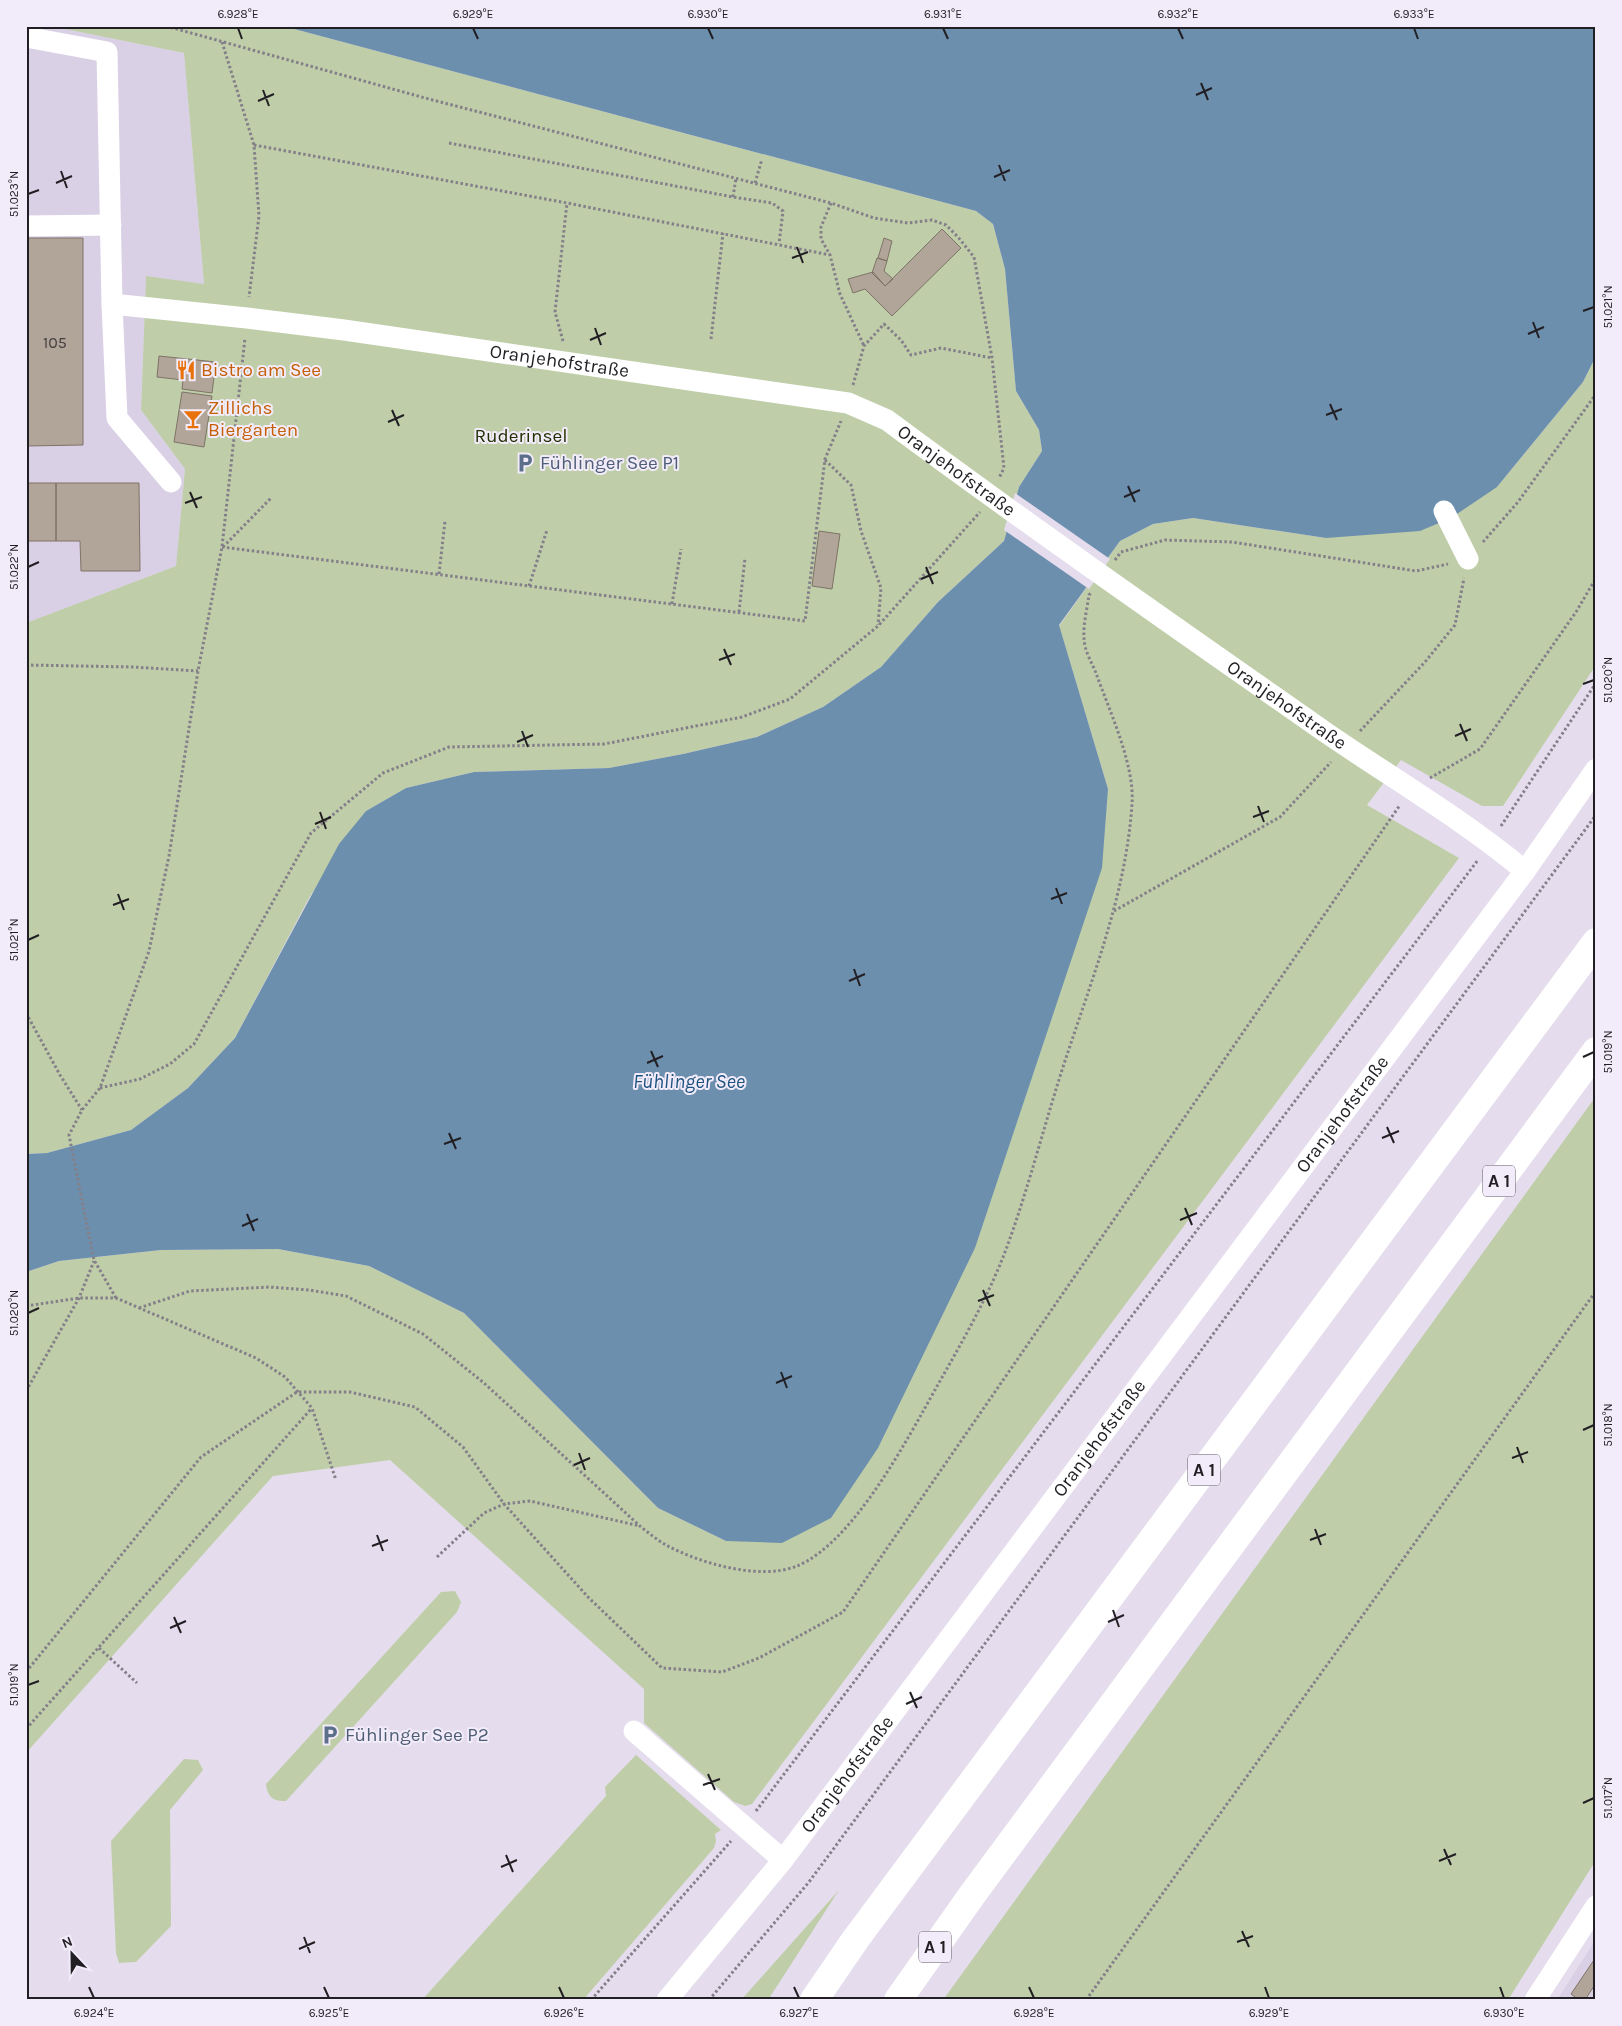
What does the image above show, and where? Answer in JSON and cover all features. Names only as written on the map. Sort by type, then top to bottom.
[{"type":"highway","name":"A 1","points":[[814,2000],[855,1940],[1596,942]]},
{"type":"highway","name":"A 1","points":[[898,2000],[990,1871],[1596,1051]]},
{"type":"street","points":[[26,37],[107,52],[112,304],[117,418],[171,482]]},
{"type":"street","points":[[26,226],[111,225]]},
{"type":"street","name":"Oranjehofstraße","points":[[112,304],[287,323],[848,403],[887,420],[1134,598],[1346,746],[1491,842],[1525,871]]},
{"type":"street","points":[[1444,511],[1468,560]]},
{"type":"street","name":"Oranjehofstraße","points":[[667,2000],[783,1860],[1525,871],[1596,768]]},
{"type":"street","points":[[634,1731],[783,1860]]},
{"type":"street","points":[[1535,2000],[1596,1906]]},
{"type":"path","points":[[166,26],[434,100],[831,202],[874,218],[908,224],[932,220],[946,225],[958,236],[974,257],[992,358],[941,348],[911,355],[901,340],[884,324],[864,346],[848,403],[824,459],[805,621],[222,547]]},
{"type":"path","points":[[116,1298],[94,1260],[69,1135],[82,1110],[100,1088],[149,952],[169,856],[198,671],[222,547],[259,216],[254,145],[222,41]]},
{"type":"path","points":[[449,143],[733,198],[772,203],[783,211],[779,244]]},
{"type":"path","points":[[254,145],[567,202],[830,255]]},
{"type":"path","points":[[755,183],[762,159]]},
{"type":"path","points":[[733,198],[736,178]]},
{"type":"path","points":[[567,202],[555,312],[570,363]]},
{"type":"path","points":[[831,202],[821,227],[821,239],[830,255],[840,294],[864,346]]},
{"type":"path","points":[[711,338],[723,234]]},
{"type":"path","points":[[1114,911],[1280,817],[1425,662],[1455,625],[1468,560],[1518,502],[1596,394]]},
{"type":"path","points":[[100,1088],[140,1078],[170,1064],[194,1044],[311,833],[383,773],[449,747],[604,744],[742,717],[790,699],[878,626],[881,588],[861,531],[851,485],[824,459]]},
{"type":"path","points":[[222,547],[272,496]]},
{"type":"path","points":[[439,574],[445,521]]},
{"type":"path","points":[[529,586],[547,530]]},
{"type":"path","points":[[1110,566],[1121,552],[1164,540],[1232,542],[1416,571],[1468,560]]},
{"type":"path","points":[[672,604],[681,549]]},
{"type":"path","points":[[739,612],[745,558]]},
{"type":"path","points":[[26,1672],[202,1457],[297,1392],[350,1392],[415,1407],[463,1447],[504,1504],[588,1597],[662,1668],[722,1672],[759,1658],[843,1612],[1411,789],[1480,749],[1576,612],[1596,578]]},
{"type":"path","points":[[139,1308],[190,1291],[269,1287],[309,1290],[346,1296],[423,1334],[484,1383],[640,1526],[665,1544],[705,1562],[739,1569],[768,1571],[796,1567],[821,1552],[862,1509],[909,1436],[970,1328],[1007,1246],[1114,911],[1127,849],[1132,800],[1130,778],[1120,741],[1084,640],[1089,595],[1094,588]]},
{"type":"path","points":[[26,665],[133,667],[198,671]]},
{"type":"path","points":[[591,2000],[745,1826],[1491,842],[1596,683]]},
{"type":"path","points":[[710,2000],[809,1882],[1596,815]]},
{"type":"path","points":[[26,1013],[60,1075],[82,1110]]},
{"type":"path","points":[[26,1391],[79,1298],[94,1260]]},
{"type":"path","points":[[1086,2000],[1596,1291]]},
{"type":"path","points":[[26,1306],[79,1298],[116,1298],[256,1358],[284,1377],[312,1408],[336,1480]]},
{"type":"path","points":[[26,1729],[312,1408]]},
{"type":"path","points":[[437,1556],[484,1513],[504,1504],[530,1501],[640,1526]]},
{"type":"path","points":[[99,1648],[137,1682]]},
{"type":"shaded area","points":[[26,26],[50,26],[184,53],[204,285],[146,276],[141,410],[185,469],[176,566],[26,623]]},
{"type":"shaded area","points":[[1596,1939],[1596,2000],[1557,2000]]},
{"type":"green space","name":"Ruderinsel","points":[[50,26],[283,26],[976,211],[993,224],[1005,269],[1016,391],[1039,430],[1042,451],[1019,487],[1004,541],[938,602],[881,667],[823,707],[757,737],[683,754],[609,768],[474,772],[406,788],[366,811],[309,898],[235,1038],[188,1088],[131,1130],[47,1153],[26,1154],[26,623],[176,566],[185,469],[141,410],[146,276],[204,284],[184,53]]},
{"type":"green space","points":[[1596,356],[1596,665],[1503,806],[1482,806],[1401,760],[1367,805],[1459,858],[752,1804],[745,1806],[734,1802],[644,1723],[644,1689],[390,1460],[273,1476],[26,1753],[26,1272],[59,1261],[161,1250],[278,1249],[369,1266],[464,1313],[658,1508],[726,1541],[1108,789],[1059,626],[1120,541],[1153,524],[1193,518],[1326,538],[1497,487],[1583,382]]},
{"type":"green space","points":[[1596,1096],[1596,1860],[1508,2000],[943,2000]]},
{"type":"green space","points":[[455,1591],[461,1602],[457,1612],[286,1801],[274,1799],[269,1795],[266,1784],[441,1592]]},
{"type":"green space","points":[[636,1755],[721,1830],[715,1834],[714,1848],[583,2000],[422,2000],[606,1796],[605,1787]]},
{"type":"green space","points":[[184,1759],[198,1760],[203,1770],[170,1810],[171,1926],[136,1962],[119,1963],[116,1953],[111,1841]]},
{"type":"green space","points":[[839,1890],[768,2000],[741,2000]]},
{"type":"water","name":"Fühlinger See","points":[[283,26],[1596,26],[1596,356],[1583,382],[1497,487],[1451,518],[1420,531],[1326,538],[1193,518],[1153,524],[1120,541],[1059,625],[1108,789],[1102,868],[975,1248],[878,1448],[831,1518],[782,1543],[726,1541],[658,1508],[464,1313],[369,1266],[278,1249],[161,1250],[59,1261],[26,1272],[26,1154],[47,1153],[131,1130],[188,1088],[235,1038],[339,844],[366,811],[406,788],[474,772],[609,768],[683,754],[757,737],[823,707],[881,667],[938,602],[1004,541],[1019,487],[1042,451],[1039,430],[1016,391],[1005,269],[993,224],[976,211]]},
{"type":"pier","points":[[1015,493],[1110,559],[1089,589],[1004,530]]},
{"type":"building","points":[[942,229],[961,248],[892,316],[865,289],[853,293],[848,279],[873,272],[885,286]]},
{"type":"building","points":[[26,238],[83,238],[83,445],[26,446]]},
{"type":"building","points":[[884,238],[892,241],[887,261],[878,258]]},
{"type":"building","points":[[877,258],[887,261],[884,271],[893,279],[885,286],[872,273]]},
{"type":"building","name":"Bistro am See","points":[[159,356],[216,362],[212,393],[182,389],[183,380],[157,377]]},
{"type":"building","name":"Zillichs Biergarten","points":[[182,392],[212,396],[204,447],[174,442]]},
{"type":"building","points":[[26,483],[56,483],[56,541],[26,541]]},
{"type":"building","points":[[56,483],[139,483],[140,571],[81,571],[80,541],[56,541]]},
{"type":"building","points":[[819,531],[840,534],[832,589],[812,586]]},
{"type":"building","points":[[1596,1957],[1596,1983],[1585,2000],[1579,2000],[1571,1994]]},
{"type":"place","name":"Bistro am See","points":[[186,370]]},
{"type":"place","name":"Zillichs Biergarten","points":[[193,419]]},
{"type":"place","name":"Fühlinger See P1","points":[[525,463]]},
{"type":"place","name":"Fühlinger See P2","points":[[330,1735]]}]
